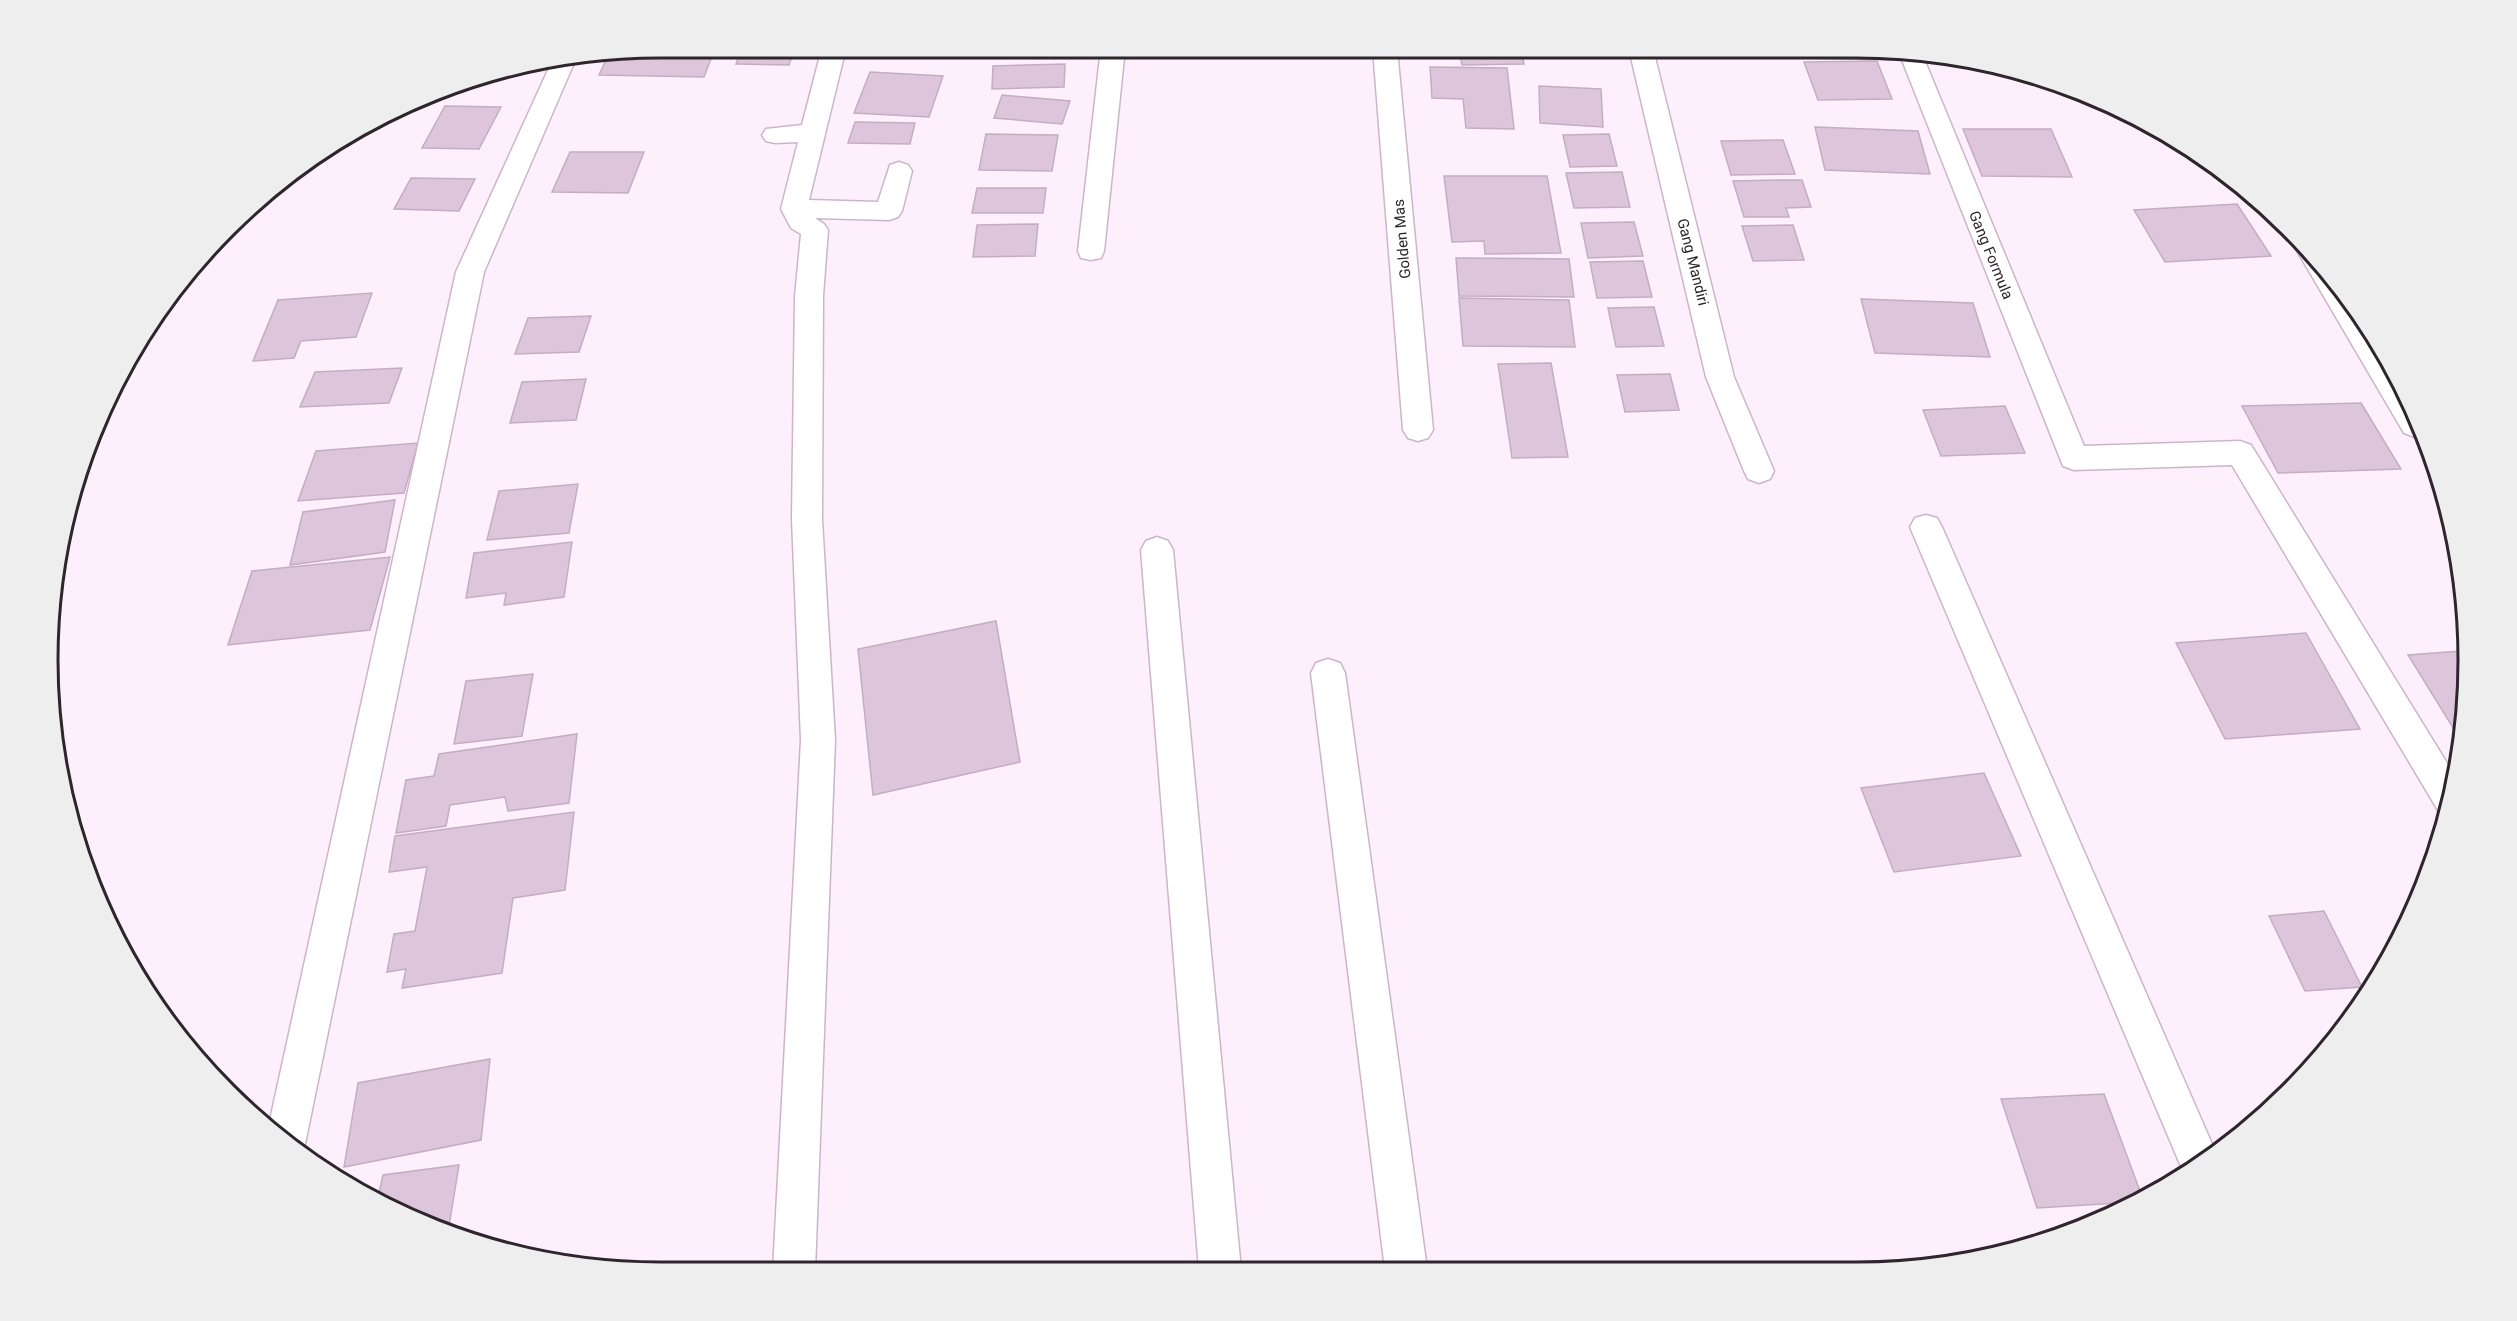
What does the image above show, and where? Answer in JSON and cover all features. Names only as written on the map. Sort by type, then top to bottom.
[{"type":"street","points":[[794,1262],[818,740],[807,519],[809,296],[815,230],[800,222],[794,209],[832,58]]},
{"type":"street","points":[[1091,250],[1112,58]]},
{"type":"street","name":"Golden Mas","points":[[1386,58],[1418,430]]},
{"type":"street","name":"Gang Mandiri","points":[[1643,58],[1720,377],[1759,471]]},
{"type":"street","name":"Gang Formula","points":[[1912,62],[2074,458],[2240,453],[2444,790]]},
{"type":"street","points":[[287,1133],[470,272],[561,67]]},
{"type":"street","points":[[775,135],[813,133]]},
{"type":"street","points":[[794,209],[889,211],[899,171]]},
{"type":"street","points":[[2345,309],[2398,398]]},
{"type":"street","points":[[1926,526],[2116,975],[2197,1157]]},
{"type":"street","points":[[1157,550],[1219,1262]]},
{"type":"street","points":[[1328,673],[1405,1262]]},
{"type":"building","points":[[711,58],[704,77],[599,75],[605,62]]},
{"type":"building","points":[[738,58],[791,58],[789,65],[736,64]]},
{"type":"building","points":[[1461,58],[1523,58],[1524,64],[1462,65]]},
{"type":"building","points":[[1799,58],[1856,58],[1892,60]]},
{"type":"building","points":[[1877,61],[1892,99],[1818,100],[1804,62]]},
{"type":"building","points":[[1065,64],[1064,87],[992,89],[993,66]]},
{"type":"building","points":[[1430,67],[1507,68],[1514,129],[1466,128],[1463,99],[1432,98]]},
{"type":"building","points":[[870,72],[943,76],[929,117],[854,113]]},
{"type":"building","points":[[1539,86],[1601,89],[1603,127],[1540,123]]},
{"type":"building","points":[[1002,95],[1070,101],[1062,124],[994,118]]},
{"type":"building","points":[[445,106],[501,107],[479,149],[422,148]]},
{"type":"building","points":[[855,122],[915,123],[910,144],[848,143]]},
{"type":"building","points":[[1815,127],[1918,131],[1930,174],[1825,170]]},
{"type":"building","points":[[1963,129],[2051,129],[2072,177],[1982,176]]},
{"type":"building","points":[[986,134],[1058,135],[1052,171],[979,170]]},
{"type":"building","points":[[1609,134],[1617,166],[1570,167],[1563,135]]},
{"type":"building","points":[[1783,140],[1795,174],[1731,175],[1721,141]]},
{"type":"building","points":[[570,152],[644,152],[628,193],[552,192]]},
{"type":"building","points":[[1622,172],[1630,207],[1574,208],[1566,173]]},
{"type":"building","points":[[1444,176],[1547,176],[1561,253],[1485,254],[1484,241],[1452,242]]},
{"type":"building","points":[[411,178],[475,179],[459,211],[394,209]]},
{"type":"building","points":[[1802,180],[1811,207],[1786,208],[1789,217],[1744,217],[1733,181]]},
{"type":"building","points":[[977,188],[1046,188],[1043,213],[972,213]]},
{"type":"building","points":[[2237,204],[2271,256],[2165,262],[2134,210]]},
{"type":"building","points":[[1634,222],[1643,256],[1588,258],[1581,223]]},
{"type":"building","points":[[1038,224],[1035,256],[973,257],[977,225]]},
{"type":"building","points":[[1793,225],[1804,260],[1753,261],[1742,226]]},
{"type":"building","points":[[1456,258],[1569,259],[1574,297],[1459,296]]},
{"type":"building","points":[[1643,261],[1652,297],[1597,298],[1590,262]]},
{"type":"building","points":[[372,293],[356,337],[301,341],[294,358],[253,361],[278,300]]},
{"type":"building","points":[[1459,298],[1569,300],[1575,347],[1463,346]]},
{"type":"building","points":[[1861,299],[1973,303],[1990,357],[1875,353]]},
{"type":"building","points":[[1654,307],[1664,346],[1616,347],[1608,308]]},
{"type":"building","points":[[591,316],[579,352],[515,354],[528,318]]},
{"type":"building","points":[[1551,363],[1568,457],[1512,458],[1498,364]]},
{"type":"building","points":[[402,368],[389,403],[300,407],[315,372]]},
{"type":"building","points":[[1670,374],[1679,410],[1625,412],[1617,375]]},
{"type":"building","points":[[586,379],[576,420],[510,423],[522,382]]},
{"type":"building","points":[[2361,403],[2401,469],[2278,473],[2242,406]]},
{"type":"building","points":[[2005,406],[2025,453],[1941,456],[1923,410]]},
{"type":"building","points":[[418,443],[404,493],[298,501],[316,451]]},
{"type":"building","points":[[578,484],[569,533],[487,540],[499,491]]},
{"type":"building","points":[[395,500],[385,552],[290,565],[303,512]]},
{"type":"building","points":[[572,542],[564,597],[504,605],[506,593],[466,598],[474,553]]},
{"type":"building","points":[[390,557],[370,630],[228,645],[252,571]]},
{"type":"building","points":[[996,621],[1020,762],[873,795],[858,649]]},
{"type":"building","points":[[2306,633],[2360,729],[2225,739],[2176,643]]},
{"type":"building","points":[[2458,651],[2454,729],[2408,655]]},
{"type":"building","points":[[533,674],[522,736],[454,744],[466,681]]},
{"type":"building","points":[[577,734],[569,803],[508,811],[505,797],[450,805],[446,826],[396,833],[406,780],[434,776],[439,754]]},
{"type":"building","points":[[1984,773],[2021,856],[1894,872],[1861,788]]},
{"type":"building","points":[[574,812],[565,890],[513,898],[502,973],[402,988],[406,969],[387,972],[394,934],[415,931],[427,867],[389,872],[395,836]]},
{"type":"building","points":[[2324,911],[2362,987],[2305,991],[2269,916]]},
{"type":"building","points":[[490,1059],[481,1140],[344,1167],[358,1083]]},
{"type":"building","points":[[2104,1094],[2140,1191],[2116,1203],[2037,1208],[2001,1099]]},
{"type":"building","points":[[459,1165],[449,1224],[379,1192],[383,1175]]}]
